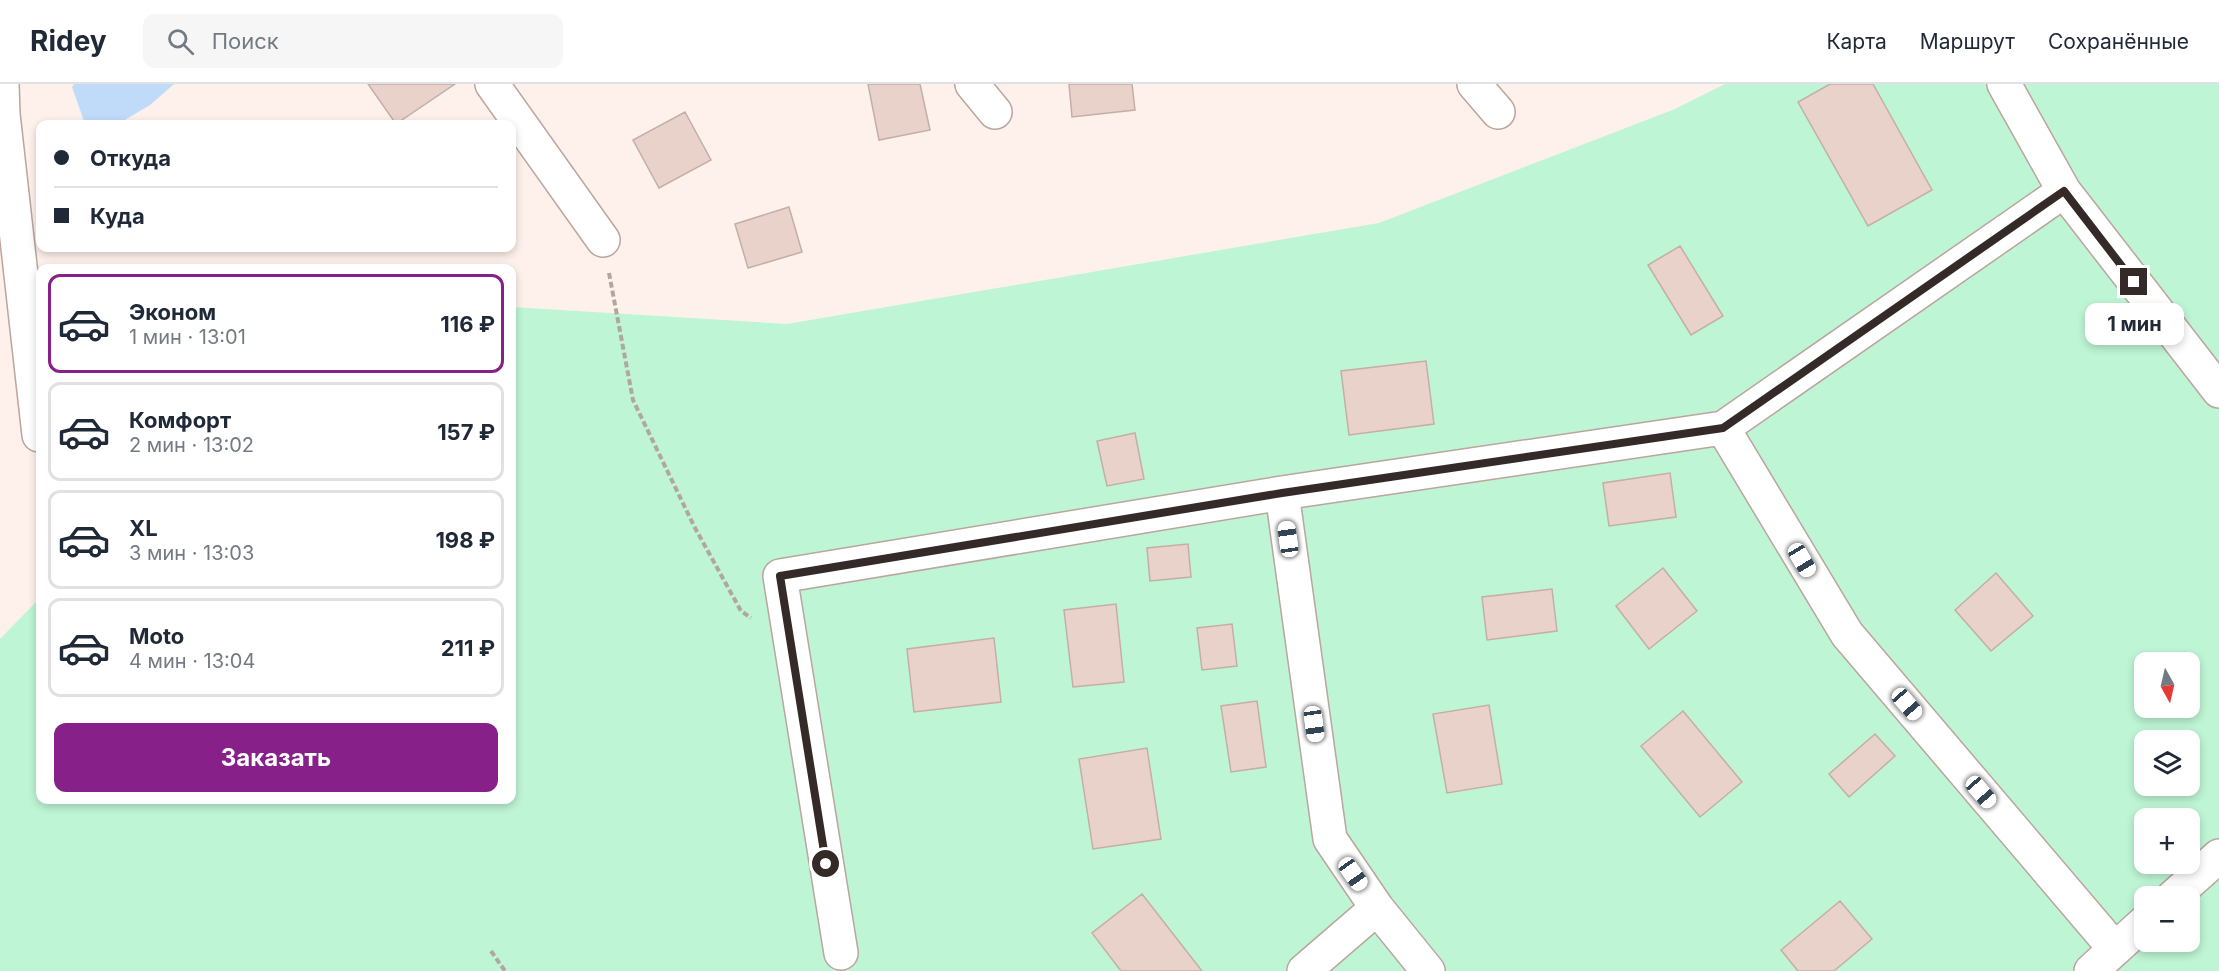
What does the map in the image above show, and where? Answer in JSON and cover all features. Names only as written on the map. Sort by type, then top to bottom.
[{"type":"street","points":[[2,84],[3,114],[36,408]]},
{"type":"street","points":[[492,84],[603,240]]},
{"type":"street","points":[[972,84],[995,112]]},
{"type":"street","points":[[1474,84],[1498,112]]},
{"type":"street","points":[[2004,84],[2064,191],[2219,391]]},
{"type":"street","points":[[841,953],[780,576],[1282,493],[1723,428],[2064,191]]},
{"type":"street","points":[[1723,428],[1847,634],[2115,949]]},
{"type":"street","points":[[1282,493],[1330,840],[1377,908],[1428,971]]},
{"type":"street","points":[[2185,886],[2219,856]]},
{"type":"street","points":[[1304,971],[1377,908]]},
{"type":"street","points":[[2091,971],[2134,932]]},
{"type":"path","points":[[603,240],[633,400],[694,526],[741,611],[790,644]]},
{"type":"path","points":[[490,951],[506,971]]},
{"type":"green space","points":[[1725,84],[2219,84],[2219,971],[0,971],[0,639],[36,602],[36,804],[516,804],[516,307],[787,324],[1379,223],[1675,109]]},
{"type":"water","points":[[74,84],[174,84],[150,105],[125,120],[84,120],[72,87]]},
{"type":"building","points":[[368,84],[455,84],[402,120],[393,120]]},
{"type":"building","points":[[868,84],[920,84],[930,130],[879,140]]},
{"type":"building","points":[[1069,84],[1132,84],[1135,110],[1072,117]]},
{"type":"building","points":[[1830,84],[1873,84],[1932,190],[1868,226],[1798,102]]},
{"type":"building","points":[[685,112],[711,160],[659,188],[633,140]]},
{"type":"building","points":[[789,207],[802,252],[748,268],[735,224]]},
{"type":"building","points":[[1680,246],[1723,316],[1691,335],[1648,265]]},
{"type":"building","points":[[1426,361],[1434,424],[1349,435],[1341,371]]},
{"type":"building","points":[[1135,433],[1144,479],[1107,486],[1097,441]]},
{"type":"building","points":[[1670,473],[1676,517],[1609,526],[1603,483]]},
{"type":"building","points":[[1188,544],[1191,577],[1150,581],[1147,548]]},
{"type":"building","points":[[1663,568],[1697,611],[1649,649],[1616,606]]},
{"type":"building","points":[[1996,573],[2033,616],[1991,651],[1955,610]]},
{"type":"building","points":[[1552,589],[1557,631],[1487,640],[1482,597]]},
{"type":"building","points":[[1116,604],[1124,682],[1073,687],[1064,610]]},
{"type":"building","points":[[1232,624],[1237,666],[1202,670],[1197,628]]},
{"type":"building","points":[[994,638],[1001,702],[914,712],[907,649]]},
{"type":"building","points":[[1257,701],[1266,767],[1231,772],[1221,706]]},
{"type":"building","points":[[1489,705],[1502,784],[1447,793],[1433,714]]},
{"type":"building","points":[[1683,711],[1742,782],[1700,817],[1641,746]]},
{"type":"building","points":[[1875,734],[1895,756],[1849,797],[1829,774]]},
{"type":"building","points":[[1147,748],[1161,839],[1093,849],[1079,759]]},
{"type":"building","points":[[1142,894],[1202,971],[1121,971],[1092,933]]},
{"type":"building","points":[[1840,901],[1872,939],[1834,971],[1798,971],[1781,950]]},
{"type":"route","points":[[826,864],[780,576],[1282,493],[1723,428],[2064,191],[2134,282]]}]
